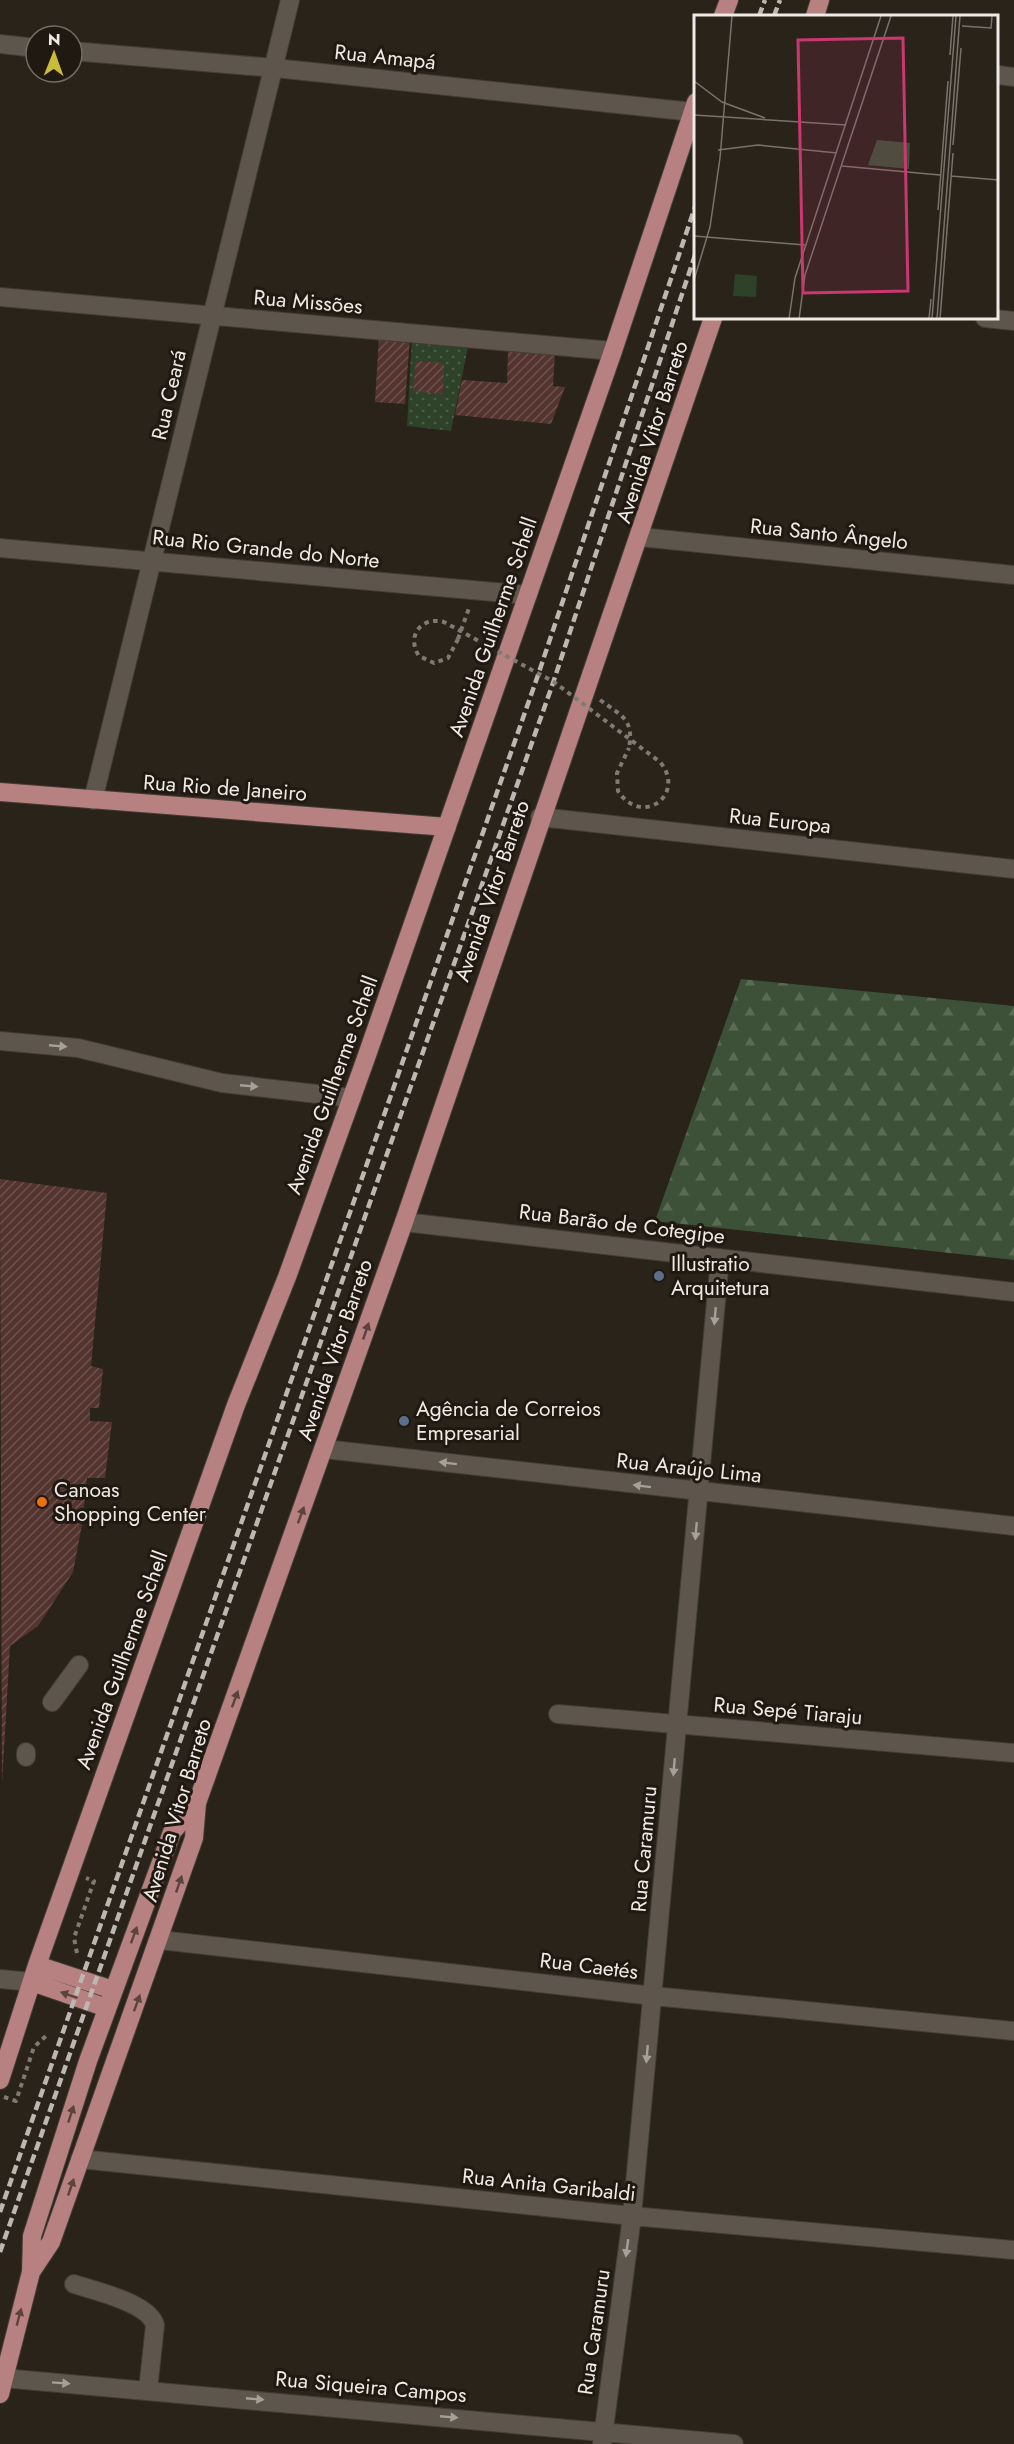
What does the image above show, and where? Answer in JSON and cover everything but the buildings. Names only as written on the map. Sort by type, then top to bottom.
[{"type":"main road","points":[[723,15],[729,0]]},
{"type":"main road","points":[[815,15],[820,0]]},
{"type":"main road","name":"Avenida Guilherme Schell","points":[[0,2080],[34,1974],[236,1405],[287,1277],[352,1098],[613,351],[694,107]]},
{"type":"main road","name":"Avenida Vitor Barreto","points":[[1,2386],[30,2272],[51,2242],[160,1940],[194,1838],[197,1803],[404,1222],[540,818],[640,537],[712,320]]},
{"type":"main road","name":"Rua Rio de Janeiro","points":[[0,792],[447,827]]},
{"type":"main road","points":[[30,2272],[32,2236],[113,1990],[172,1832],[197,1803]]},
{"type":"main road","points":[[34,1974],[113,1990]]},
{"type":"main road","points":[[34,1974],[107,2008]]},
{"type":"street","name":"Rua Ceará","points":[[93,800],[211,317],[275,69],[290,0]]},
{"type":"street","points":[[0,44],[24,47]]},
{"type":"street","name":"Rua Amapá","points":[[84,52],[694,107]]},
{"type":"street","points":[[999,75],[1014,77]]},
{"type":"street","name":"Rua Missões","points":[[0,297],[613,351]]},
{"type":"street","points":[[999,319],[1014,321]]},
{"type":"street","name":"Rua Santo Ângelo","points":[[640,537],[1014,575]]},
{"type":"street","name":"Rua Rio Grande do Norte","points":[[0,548],[528,595]]},
{"type":"street","name":"Rua Europa","points":[[540,818],[1014,868]]},
{"type":"street","points":[[0,1041],[78,1048],[222,1083],[352,1098]]},
{"type":"street","name":"Rua Barão de Cotegipe","points":[[404,1222],[1014,1292]]},
{"type":"street","name":"Rua Caramuru","points":[[603,2437],[632,2216],[720,1258]]},
{"type":"street","name":"Rua Araújo Lima","points":[[324,1449],[1014,1526]]},
{"type":"street","points":[[52,1702],[79,1665]]},
{"type":"street","name":"Rua Sepé Tiaraju","points":[[558,1714],[1014,1754]]},
{"type":"street","name":"Rua Caetés","points":[[160,1940],[653,1996],[1014,2031]]},
{"type":"street","points":[[0,1979],[34,1974]]},
{"type":"street","name":"Rua Anita Garibaldi","points":[[80,2159],[632,2216],[1014,2250]]},
{"type":"street","points":[[74,2284],[139,2307],[153,2317],[155,2325],[148,2390]]},
{"type":"street","name":"Rua Siqueira Campos","points":[[1,2386],[148,2390],[603,2437],[734,2444]]},
{"type":"path","points":[[474,592],[458,639],[448,658],[434,663],[419,656],[413,642],[414,635],[423,624],[429,621],[444,622],[554,682],[666,768],[668,786],[663,798],[657,804],[639,807],[623,799],[618,791],[617,773],[629,748],[632,731],[625,718],[585,689]]},
{"type":"path","points":[[0,2096],[16,2101],[34,2046],[48,2034]]},
{"type":"green space","points":[[412,337],[469,342],[451,431],[407,426]]},
{"type":"green space","points":[[741,979],[1014,1006],[1014,1260],[655,1221]]},
{"type":"railway","points":[[759,15],[765,0]]},
{"type":"railway","points":[[774,15],[780,0]]},
{"type":"railway","points":[[0,2212],[537,678],[694,210]]},
{"type":"railway","points":[[0,2252],[553,683],[694,258]]},
{"type":"place","name":"Illustratio Arquitetura","points":[[659,1276]]},
{"type":"place","name":"Agência de Correios Empresarial","points":[[404,1421]]},
{"type":"place","name":"Canoas Shopping Center","points":[[42,1502]]}]
